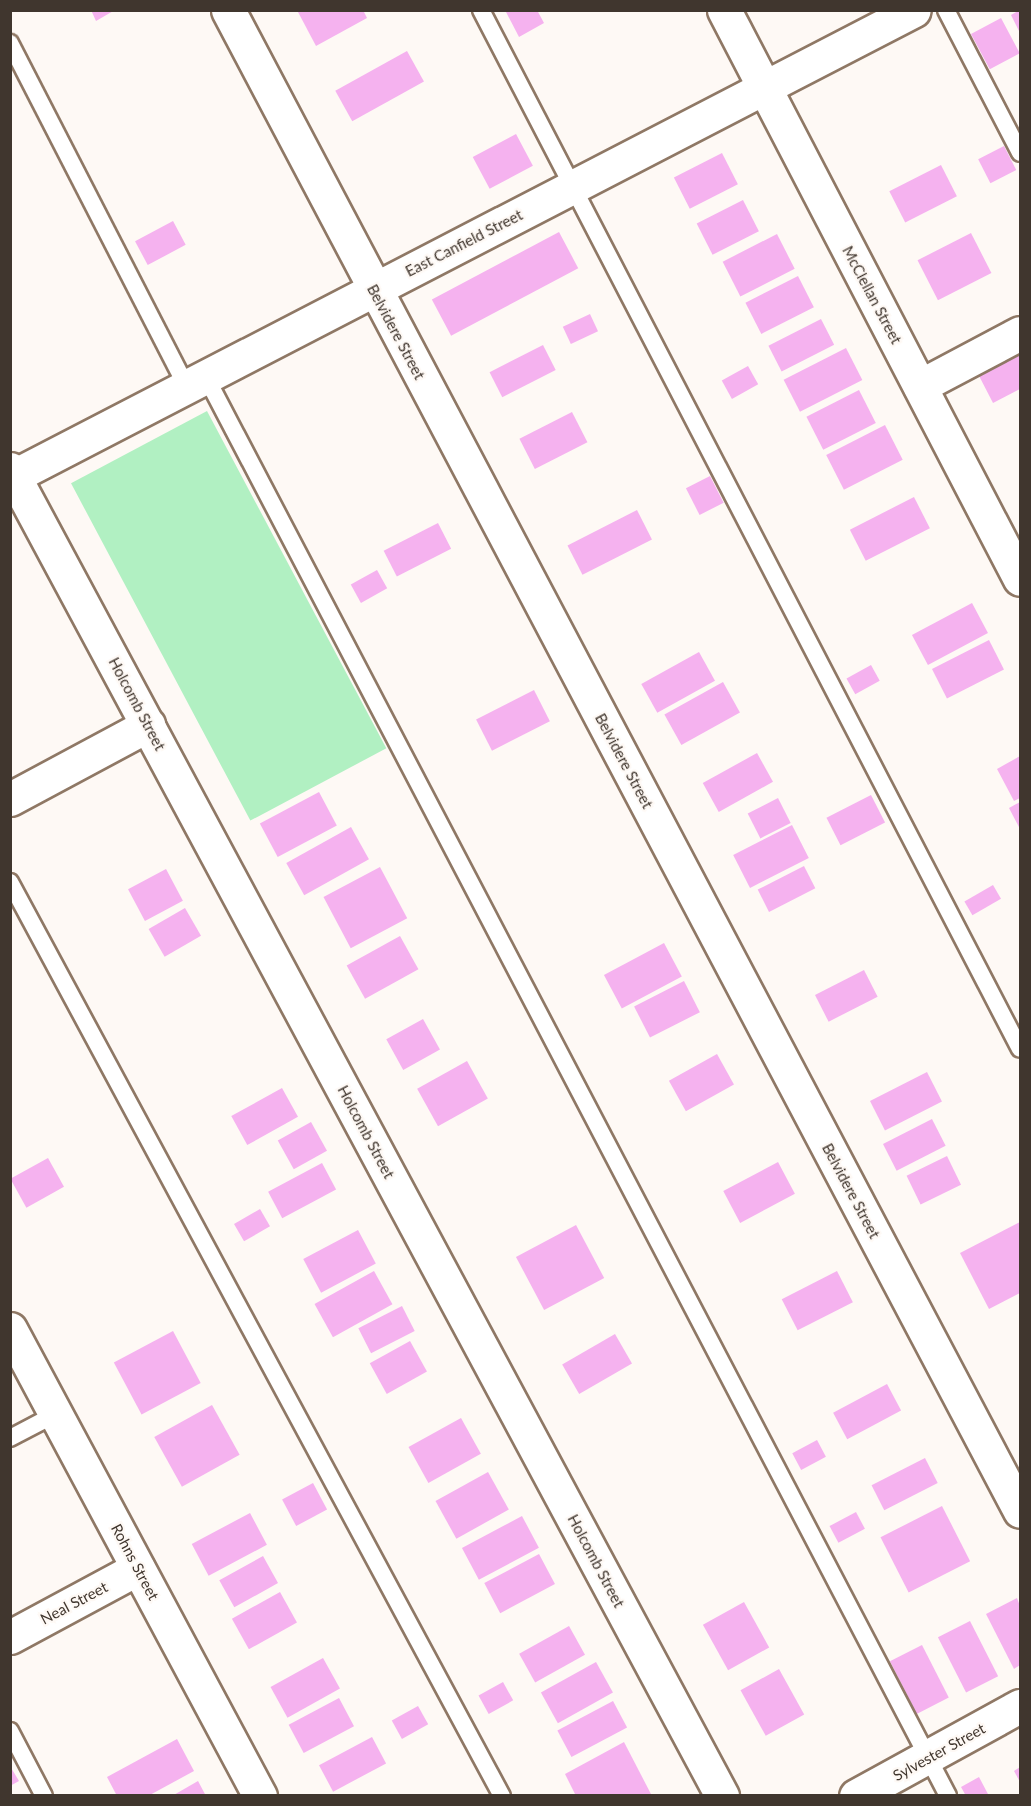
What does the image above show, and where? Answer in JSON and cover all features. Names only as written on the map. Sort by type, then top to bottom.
[{"type":"street","name":"Belvidere Street","points":[[228,10],[1020,1511]]},
{"type":"street","name":"McClellan Street","points":[[724,10],[920,386],[1012,541],[1020,579]]},
{"type":"street","name":"East Canfield Street","points":[[12,473],[196,382],[914,10]]},
{"type":"street","points":[[920,386],[1020,333]]},
{"type":"street","name":"Holcomb Street","points":[[12,473],[722,1796]]},
{"type":"street","points":[[10,799],[148,725]]},
{"type":"street","name":"Rohns Street","points":[[10,1329],[260,1796]]},
{"type":"street","name":"Neal Street","points":[[10,1637],[138,1568]]},
{"type":"street","name":"Sylvester Street","points":[[856,1796],[928,1759],[1020,1706]]},
{"type":"lane","points":[[482,10],[1020,1049]]},
{"type":"lane","points":[[946,10],[1020,153]]},
{"type":"lane","points":[[10,43],[196,382],[948,1796]]},
{"type":"lane","points":[[10,882],[502,1796]]},
{"type":"lane","points":[[10,1438],[56,1414]]},
{"type":"lane","points":[[10,1731],[44,1796]]},
{"type":"green space","points":[[207,411],[386,748],[250,821],[71,483]]},
{"type":"building","points":[[91,10],[115,10],[96,21]]},
{"type":"building","points":[[301,10],[363,10],[367,18],[316,46],[298,12]]},
{"type":"building","points":[[505,10],[537,10],[544,23],[519,37]]},
{"type":"building","points":[[1020,10],[1020,33],[1011,15]]},
{"type":"building","points":[[1001,18],[1020,53],[990,69],[971,34]]},
{"type":"building","points":[[407,51],[424,82],[352,121],[335,91]]},
{"type":"building","points":[[516,134],[533,166],[490,189],[473,157]]},
{"type":"building","points":[[1004,146],[1016,170],[990,183],[978,159]]},
{"type":"building","points":[[722,153],[738,184],[690,209],[674,178]]},
{"type":"building","points":[[941,165],[957,196],[905,223],[889,191]]},
{"type":"building","points":[[743,200],[759,231],[713,255],[697,224]]},
{"type":"building","points":[[173,221],[186,245],[148,265],[135,241]]},
{"type":"building","points":[[559,232],[578,268],[451,336],[432,300]]},
{"type":"building","points":[[971,233],[991,273],[938,300],[918,260]]},
{"type":"building","points":[[777,234],[795,269],[740,296],[723,262]]},
{"type":"building","points":[[798,276],[814,307],[761,334],[745,303]]},
{"type":"building","points":[[590,314],[598,331],[571,344],[563,327]]},
{"type":"building","points":[[821,319],[834,345],[782,372],[768,346]]},
{"type":"building","points":[[543,345],[556,370],[502,397],[490,372]]},
{"type":"building","points":[[1020,347],[1020,389],[993,403],[976,370]]},
{"type":"building","points":[[846,348],[862,380],[800,412],[784,380]]},
{"type":"building","points":[[748,366],[758,384],[732,399],[722,381]]},
{"type":"building","points":[[859,390],[876,423],[823,450],[806,417]]},
{"type":"building","points":[[572,412],[587,442],[535,469],[519,439]]},
{"type":"building","points":[[885,425],[903,460],[844,490],[826,455]]},
{"type":"building","points":[[710,476],[724,503],[700,515],[686,488]]},
{"type":"building","points":[[914,497],[930,528],[866,561],[850,530]]},
{"type":"building","points":[[637,510],[652,539],[582,575],[568,545]]},
{"type":"building","points":[[438,523],[451,549],[397,577],[384,551]]},
{"type":"building","points":[[377,570],[387,588],[361,603],[351,585]]},
{"type":"building","points":[[972,603],[988,633],[928,665],[912,635]]},
{"type":"building","points":[[989,640],[1004,669],[947,698],[932,669]]},
{"type":"building","points":[[699,652],[715,681],[657,713],[641,684]]},
{"type":"building","points":[[871,665],[880,681],[855,694],[847,679]]},
{"type":"building","points":[[723,682],[740,713],[681,745],[664,714]]},
{"type":"building","points":[[534,690],[550,721],[492,751],[476,720]]},
{"type":"building","points":[[757,753],[773,782],[719,812],[703,783]]},
{"type":"building","points":[[1020,756],[1020,798],[1014,801],[997,769]]},
{"type":"building","points":[[319,792],[337,826],[278,857],[260,823]]},
{"type":"building","points":[[871,795],[885,823],[841,845],[826,818]]},
{"type":"building","points":[[778,798],[791,823],[760,838],[748,813]]},
{"type":"building","points":[[1020,802],[1020,829],[1009,808]]},
{"type":"building","points":[[792,825],[809,858],[750,888],[733,855]]},
{"type":"building","points":[[351,827],[369,859],[304,895],[286,863]]},
{"type":"building","points":[[804,866],[815,888],[769,912],[758,890]]},
{"type":"building","points":[[380,867],[407,918],[351,948],[323,897]]},
{"type":"building","points":[[166,869],[183,901],[145,921],[128,889]]},
{"type":"building","points":[[993,885],[1001,899],[972,915],[964,901]]},
{"type":"building","points":[[185,908],[201,936],[165,957],[149,929]]},
{"type":"building","points":[[400,936],[418,969],[365,999],[347,966]]},
{"type":"building","points":[[664,943],[682,977],[622,1008],[604,975]]},
{"type":"building","points":[[864,970],[878,997],[829,1022],[815,995]]},
{"type":"building","points":[[684,981],[700,1012],[650,1038],[634,1006]]},
{"type":"building","points":[[423,1019],[440,1050],[403,1070],[386,1039]]},
{"type":"building","points":[[717,1054],[734,1085],[686,1111],[669,1081]]},
{"type":"building","points":[[467,1061],[488,1099],[438,1126],[417,1089]]},
{"type":"building","points":[[927,1072],[942,1101],[885,1130],[870,1101]]},
{"type":"building","points":[[282,1088],[298,1117],[247,1145],[231,1116]]},
{"type":"building","points":[[932,1119],[946,1146],[897,1171],[883,1144]]},
{"type":"building","points":[[311,1122],[327,1151],[294,1169],[278,1140]]},
{"type":"building","points":[[947,1156],[961,1185],[921,1204],[907,1176]]},
{"type":"building","points":[[48,1158],[64,1187],[26,1208],[10,1179]]},
{"type":"building","points":[[778,1162],[795,1194],[740,1223],[723,1191]]},
{"type":"building","points":[[322,1163],[336,1189],[282,1218],[268,1192]]},
{"type":"building","points":[[260,1209],[270,1226],[244,1241],[234,1224]]},
{"type":"building","points":[[1020,1222],[1020,1293],[989,1309],[960,1253]]},
{"type":"building","points":[[576,1225],[604,1278],[544,1310],[516,1257]]},
{"type":"building","points":[[358,1230],[376,1264],[321,1293],[303,1259]]},
{"type":"building","points":[[374,1271],[392,1304],[333,1337],[315,1304]]},
{"type":"building","points":[[837,1271],[853,1302],[798,1330],[782,1299]]},
{"type":"building","points":[[402,1306],[415,1331],[371,1353],[358,1328]]},
{"type":"building","points":[[173,1331],[201,1383],[142,1415],[114,1362]]},
{"type":"building","points":[[615,1334],[632,1363],[579,1394],[562,1364]]},
{"type":"building","points":[[410,1341],[427,1372],[387,1394],[370,1363]]},
{"type":"building","points":[[887,1384],[901,1410],[847,1439],[833,1413]]},
{"type":"building","points":[[212,1405],[240,1455],[182,1487],[154,1437]]},
{"type":"building","points":[[461,1418],[481,1454],[428,1483],[409,1447]]},
{"type":"building","points":[[817,1440],[826,1457],[801,1470],[792,1453]]},
{"type":"building","points":[[925,1458],[938,1483],[884,1510],[872,1485]]},
{"type":"building","points":[[488,1472],[509,1510],[456,1539],[436,1501]]},
{"type":"building","points":[[313,1483],[327,1509],[296,1526],[282,1499]]},
{"type":"building","points":[[942,1506],[970,1561],[909,1593],[881,1537]]},
{"type":"building","points":[[856,1512],[865,1529],[838,1543],[830,1526]]},
{"type":"building","points":[[250,1513],[267,1545],[209,1576],[192,1544]]},
{"type":"building","points":[[522,1516],[539,1548],[479,1580],[462,1548]]},
{"type":"building","points":[[539,1554],[555,1584],[500,1613],[484,1583]]},
{"type":"building","points":[[263,1556],[278,1583],[234,1607],[219,1580]]},
{"type":"building","points":[[280,1592],[297,1623],[249,1649],[232,1619]]},
{"type":"building","points":[[1017,1598],[1020,1606],[1020,1665],[1014,1669],[986,1614]]},
{"type":"building","points":[[744,1602],[769,1647],[728,1670],[703,1625]]},
{"type":"building","points":[[970,1621],[998,1676],[966,1693],[938,1637]]},
{"type":"building","points":[[569,1626],[585,1655],[535,1682],[519,1654]]},
{"type":"building","points":[[922,1645],[949,1698],[917,1714],[890,1661]]},
{"type":"building","points":[[323,1658],[340,1689],[287,1718],[271,1687]]},
{"type":"building","points":[[596,1662],[613,1693],[558,1723],[541,1693]]},
{"type":"building","points":[[779,1669],[804,1714],[766,1736],[741,1690]]},
{"type":"building","points":[[503,1682],[513,1700],[489,1714],[479,1696]]},
{"type":"building","points":[[339,1698],[354,1726],[304,1753],[289,1725]]},
{"type":"building","points":[[613,1701],[627,1727],[571,1757],[557,1731]]},
{"type":"building","points":[[418,1706],[428,1724],[402,1739],[392,1721]]},
{"type":"building","points":[[372,1737],[386,1763],[333,1792],[319,1765]]},
{"type":"building","points":[[177,1739],[194,1771],[148,1796],[117,1796],[107,1777]]},
{"type":"building","points":[[624,1742],[652,1796],[576,1796],[565,1774]]},
{"type":"building","points":[[10,1766],[19,1781],[10,1786]]},
{"type":"building","points":[[1020,1767],[1020,1782],[1014,1771]]},
{"type":"building","points":[[979,1777],[989,1796],[966,1796],[961,1787]]},
{"type":"building","points":[[198,1781],[206,1796],[172,1796]]}]
